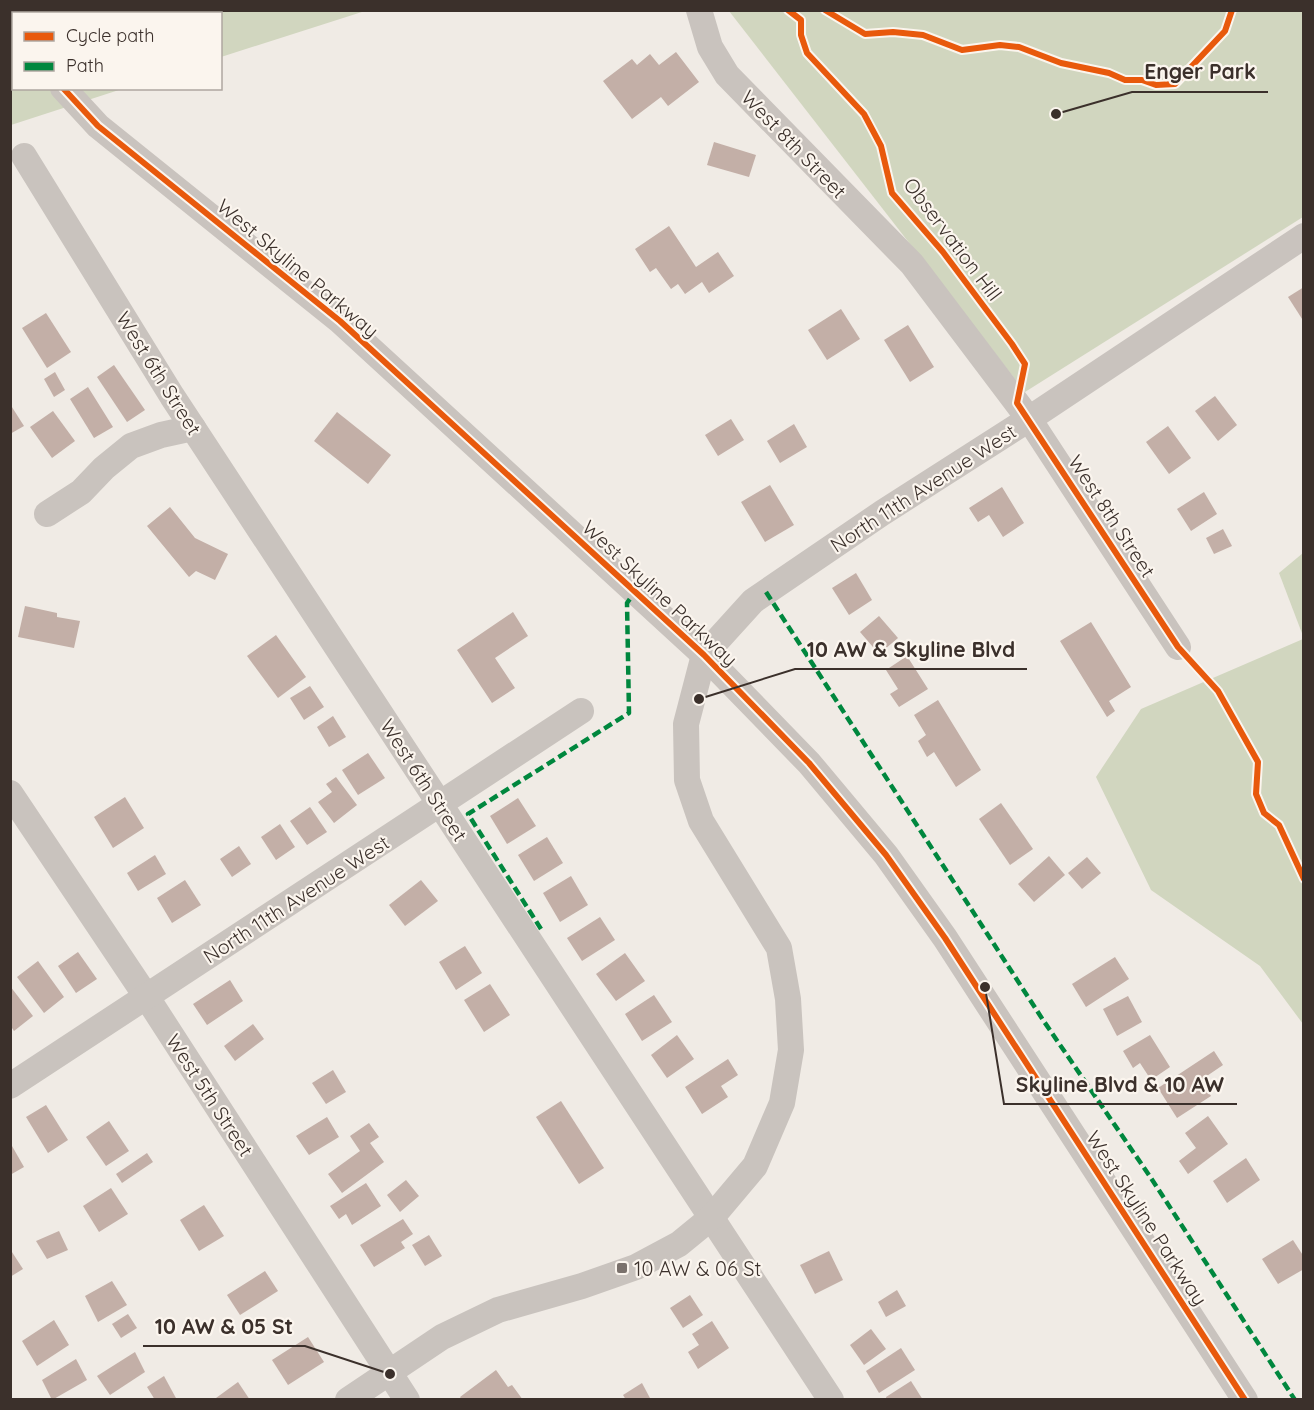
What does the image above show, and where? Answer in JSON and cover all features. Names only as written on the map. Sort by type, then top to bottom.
[{"type":"street","name":"West 8th Street","points":[[699,10],[710,47],[727,75],[912,264],[1029,419],[1178,647]]},
{"type":"street","name":"West Skyline Parkway","points":[[65,90],[98,126],[340,321],[704,655],[809,763],[886,855],[945,938],[1245,1400]]},
{"type":"street","name":"West 6th Street","points":[[24,156],[193,428],[831,1400]]},
{"type":"street","name":"North 11th Avenue West","points":[[704,655],[753,601],[882,513],[1029,419],[1304,236]]},
{"type":"street","points":[[46,513],[81,492],[104,468],[131,446],[161,435],[193,428]]},
{"type":"street","points":[[348,1400],[442,1337],[498,1310],[582,1286],[636,1267],[679,1244],[712,1217],[755,1166],[782,1103],[791,1050],[788,999],[779,948],[701,821],[687,780],[686,724],[704,655]]},
{"type":"street","name":"North 11th Avenue West","points":[[10,1086],[581,711]]},
{"type":"street","name":"West 5th Street","points":[[10,793],[146,996],[407,1400]]},
{"type":"green space","points":[[10,11],[365,11],[222,57],[222,12],[12,12],[12,90],[119,90],[11,125]]},
{"type":"green space","points":[[729,11],[1303,11],[1303,217],[1025,392]]},
{"type":"green space","points":[[1303,553],[1303,636],[1279,573]]},
{"type":"green space","points":[[1303,639],[1303,1024],[1260,966],[1151,890],[1096,777],[1141,709]]},
{"type":"building","points":[[676,52],[699,82],[668,106],[661,97],[632,119],[603,81],[632,59],[637,65],[650,54],[659,65]]},
{"type":"building","points":[[714,142],[756,155],[749,177],[707,165]]},
{"type":"building","points":[[669,226],[696,267],[718,252],[734,276],[709,293],[702,282],[685,294],[678,284],[671,289],[656,268],[650,272],[635,249]]},
{"type":"building","points":[[1304,287],[1304,322],[1288,297]]},
{"type":"building","points":[[841,309],[860,339],[827,360],[808,330]]},
{"type":"building","points":[[46,313],[71,352],[47,368],[22,328]]},
{"type":"building","points":[[908,325],[934,367],[910,382],[884,340]]},
{"type":"building","points":[[114,365],[145,410],[127,422],[97,377]]},
{"type":"building","points":[[55,372],[65,390],[54,397],[44,379]]},
{"type":"building","points":[[88,387],[113,427],[94,438],[70,399]]},
{"type":"building","points":[[1215,396],[1237,425],[1218,441],[1195,411]]},
{"type":"building","points":[[10,404],[24,426],[10,434]]},
{"type":"building","points":[[53,411],[75,441],[52,458],[30,427]]},
{"type":"building","points":[[337,412],[391,455],[368,484],[314,441]]},
{"type":"building","points":[[731,419],[744,440],[718,456],[705,435]]},
{"type":"building","points":[[794,424],[807,447],[780,463],[767,441]]},
{"type":"building","points":[[1168,426],[1191,458],[1169,474],[1146,442]]},
{"type":"building","points":[[770,485],[794,525],[765,542],[741,502]]},
{"type":"building","points":[[1002,487],[1024,523],[1003,537],[989,515],[978,522],[969,508]]},
{"type":"building","points":[[1204,492],[1217,514],[1191,531],[1177,509]]},
{"type":"building","points":[[170,507],[195,538],[228,554],[215,580],[196,571],[189,577],[147,526]]},
{"type":"building","points":[[1223,529],[1232,546],[1214,554],[1206,538]]},
{"type":"building","points":[[856,573],[872,600],[849,615],[832,588]]},
{"type":"building","points":[[25,606],[57,613],[57,617],[80,621],[74,648],[18,637]]},
{"type":"building","points":[[513,612],[528,636],[495,658],[515,688],[492,703],[457,650]]},
{"type":"building","points":[[879,616],[898,638],[879,654],[860,632]]},
{"type":"building","points":[[1091,622],[1131,687],[1109,701],[1115,711],[1107,717],[1060,641]]},
{"type":"building","points":[[276,635],[306,677],[278,698],[247,656]]},
{"type":"building","points":[[907,656],[928,689],[899,707],[890,694],[898,689],[886,670]]},
{"type":"building","points":[[310,686],[324,707],[304,720],[290,698]]},
{"type":"building","points":[[938,700],[981,770],[956,787],[934,752],[927,757],[918,741],[926,735],[914,715]]},
{"type":"building","points":[[333,716],[346,737],[329,747],[317,727]]},
{"type":"building","points":[[368,753],[385,778],[358,795],[342,770]]},
{"type":"building","points":[[336,777],[357,805],[334,823],[318,802],[332,792],[326,784]]},
{"type":"building","points":[[125,797],[144,828],[113,848],[94,817]]},
{"type":"building","points":[[518,798],[536,826],[507,844],[490,816]]},
{"type":"building","points":[[1001,803],[1033,849],[1010,865],[979,819]]},
{"type":"building","points":[[310,807],[327,832],[307,845],[290,821]]},
{"type":"building","points":[[280,824],[295,847],[276,860],[261,837]]},
{"type":"building","points":[[547,837],[563,863],[534,881],[518,855]]},
{"type":"building","points":[[239,846],[251,864],[232,877],[220,859]]},
{"type":"building","points":[[155,855],[166,874],[138,891],[127,873]]},
{"type":"building","points":[[1049,856],[1065,875],[1034,902],[1018,884]]},
{"type":"building","points":[[1087,857],[1101,873],[1082,889],[1068,873]]},
{"type":"building","points":[[571,876],[588,905],[560,922],[543,893]]},
{"type":"building","points":[[185,880],[201,905],[172,923],[157,898]]},
{"type":"building","points":[[421,880],[438,901],[405,926],[389,905]]},
{"type":"building","points":[[600,917],[615,940],[582,961],[567,938]]},
{"type":"building","points":[[465,946],[482,973],[456,990],[439,962]]},
{"type":"building","points":[[78,952],[97,979],[76,993],[58,966]]},
{"type":"building","points":[[625,953],[645,981],[616,1001],[596,974]]},
{"type":"building","points":[[1115,957],[1129,979],[1086,1007],[1072,984]]},
{"type":"building","points":[[38,961],[64,997],[44,1013],[17,977]]},
{"type":"building","points":[[230,980],[243,1001],[207,1025],[193,1004]]},
{"type":"building","points":[[490,984],[510,1015],[484,1032],[464,1000]]},
{"type":"building","points":[[10,986],[33,1016],[14,1031],[10,1025]]},
{"type":"building","points":[[654,995],[672,1022],[642,1041],[625,1014]]},
{"type":"building","points":[[1128,996],[1142,1022],[1117,1036],[1103,1009]]},
{"type":"building","points":[[253,1024],[264,1039],[235,1061],[224,1046]]},
{"type":"building","points":[[677,1035],[694,1059],[667,1078],[651,1055]]},
{"type":"building","points":[[1150,1035],[1170,1067],[1151,1080],[1140,1063],[1133,1068],[1123,1051]]},
{"type":"building","points":[[1214,1051],[1223,1065],[1201,1080],[1211,1096],[1177,1118],[1158,1088]]},
{"type":"building","points":[[728,1059],[738,1075],[721,1086],[728,1097],[702,1114],[685,1087]]},
{"type":"building","points":[[333,1070],[346,1092],[326,1104],[312,1083]]},
{"type":"building","points":[[561,1101],[604,1168],[579,1184],[536,1117]]},
{"type":"building","points":[[46,1105],[68,1140],[48,1153],[26,1117]]},
{"type":"building","points":[[1208,1116],[1228,1144],[1188,1174],[1179,1161],[1196,1148],[1185,1133]]},
{"type":"building","points":[[327,1117],[339,1137],[309,1155],[296,1136]]},
{"type":"building","points":[[109,1121],[129,1151],[106,1166],[86,1137]]},
{"type":"building","points":[[369,1123],[379,1137],[370,1143],[384,1162],[342,1193],[328,1174],[360,1151],[350,1136]]},
{"type":"building","points":[[12,1146],[24,1167],[10,1175],[10,1148]]},
{"type":"building","points":[[147,1153],[153,1162],[122,1183],[116,1174]]},
{"type":"building","points":[[1246,1158],[1260,1180],[1227,1203],[1213,1181]]},
{"type":"building","points":[[406,1180],[419,1196],[400,1212],[387,1195]]},
{"type":"building","points":[[366,1183],[381,1206],[352,1225],[346,1214],[339,1219],[330,1206]]},
{"type":"building","points":[[111,1188],[128,1214],[99,1232],[83,1206]]},
{"type":"building","points":[[204,1205],[224,1236],[199,1251],[180,1220]]},
{"type":"building","points":[[403,1219],[413,1234],[401,1242],[405,1248],[374,1267],[360,1245]]},
{"type":"building","points":[[59,1231],[68,1250],[47,1259],[36,1241]]},
{"type":"building","points":[[429,1235],[442,1256],[425,1266],[412,1245]]},
{"type":"building","points":[[1293,1240],[1304,1257],[1304,1269],[1278,1284],[1262,1259]]},
{"type":"building","points":[[10,1249],[23,1269],[10,1277]]},
{"type":"building","points":[[829,1251],[843,1280],[815,1294],[800,1265]]},
{"type":"building","points":[[265,1271],[278,1291],[240,1315],[227,1295]]},
{"type":"building","points":[[112,1281],[127,1305],[98,1322],[85,1296]]},
{"type":"building","points":[[897,1290],[906,1306],[886,1317],[878,1302]]},
{"type":"building","points":[[690,1295],[703,1315],[683,1328],[670,1308]]},
{"type":"building","points":[[128,1314],[137,1328],[121,1338],[112,1324]]},
{"type":"building","points":[[54,1320],[69,1345],[37,1366],[22,1341]]},
{"type":"building","points":[[712,1321],[729,1348],[698,1369],[688,1352],[699,1345],[692,1334]]},
{"type":"building","points":[[871,1329],[886,1349],[864,1365],[850,1345]]},
{"type":"building","points":[[308,1337],[324,1362],[288,1385],[272,1360]]},
{"type":"building","points":[[901,1348],[915,1370],[879,1393],[866,1371]]},
{"type":"building","points":[[135,1352],[145,1372],[110,1395],[97,1376]]},
{"type":"building","points":[[76,1359],[87,1380],[52,1400],[42,1380]]},
{"type":"building","points":[[496,1370],[508,1387],[512,1385],[523,1400],[462,1400],[460,1397]]},
{"type":"building","points":[[164,1376],[177,1400],[155,1400],[147,1387]]},
{"type":"building","points":[[911,1381],[923,1400],[887,1400],[886,1397]]},
{"type":"building","points":[[238,1382],[250,1400],[217,1400],[216,1398]]},
{"type":"building","points":[[642,1383],[651,1400],[626,1400],[623,1395]]},
{"type":"marked path","points":[[541,929],[468,814],[629,713],[627,603],[635,592]]},
{"type":"marked path","points":[[766,592],[1043,1020],[1151,1178],[1295,1400]]},
{"type":"cycle path","name":"Observation Hill","points":[[788,10],[801,20],[801,35],[807,53],[864,114],[881,146],[892,193],[943,252],[1025,364],[1017,403],[1178,647],[1218,691],[1258,762],[1256,794],[1264,813],[1279,825],[1304,879]]},
{"type":"cycle path","points":[[825,10],[865,34],[893,32],[923,35],[962,50],[1000,45],[1019,47],[1061,63],[1109,73],[1125,80],[1142,80],[1156,85],[1175,84],[1225,31],[1232,10]]},
{"type":"cycle path","points":[[65,90],[98,126],[340,321],[704,655],[809,763],[886,855],[945,938],[1245,1400]]},
{"type":"place","name":"Enger Park","points":[[1056,114]]},
{"type":"place","name":"10 AW & Skyline Blvd","points":[[699,699]]},
{"type":"place","name":"Skyline Blvd & 10 AW","points":[[985,987]]},
{"type":"place","name":"10 AW & 06 St","points":[[622,1268]]},
{"type":"place","name":"10 AW & 05 St","points":[[390,1374]]}]
